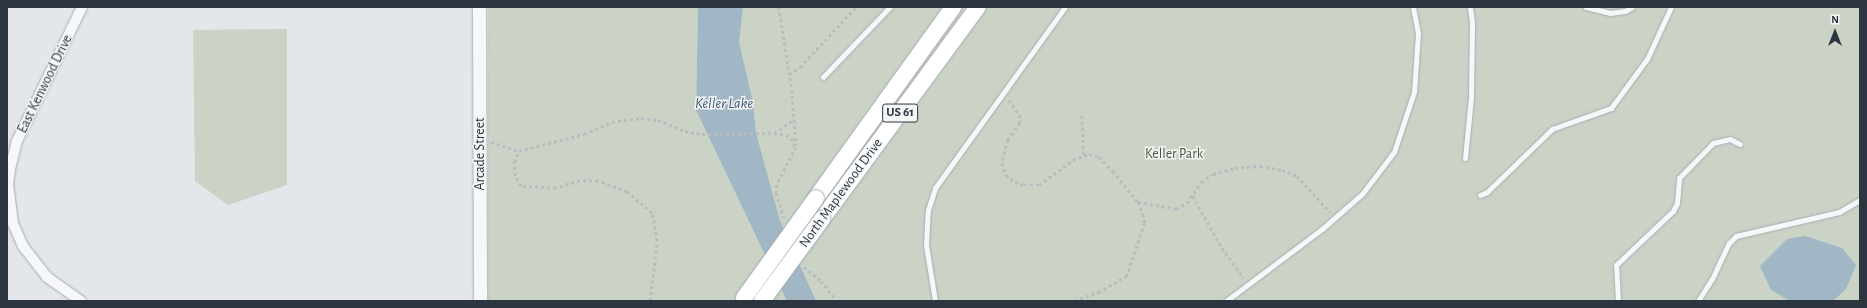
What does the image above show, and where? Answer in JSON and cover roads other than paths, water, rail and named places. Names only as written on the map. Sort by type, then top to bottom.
[{"type":"main road","name":"North Maplewood Drive","points":[[743,300],[953,7]]},
{"type":"main road","name":"North Maplewood Drive","points":[[762,301],[978,7]]},
{"type":"street","name":"East Kenwood Drive","points":[[81,301],[47,277],[23,246],[14,224],[8,186],[10,169],[17,141],[82,7]]},
{"type":"street","name":"Arcade Street","points":[[479,7],[480,301]]},
{"type":"lane","points":[[823,76],[890,7]]},
{"type":"lane","points":[[936,301],[926,245],[928,210],[935,188],[1065,7]]},
{"type":"lane","points":[[1226,301],[1336,218],[1362,194],[1394,152],[1414,92],[1418,33],[1413,7]]},
{"type":"lane","points":[[1465,158],[1471,98],[1472,22],[1470,7]]},
{"type":"lane","points":[[1586,7],[1610,13],[1625,11],[1632,7]]},
{"type":"lane","points":[[1480,196],[1487,192],[1552,129],[1601,113],[1618,101],[1652,49],[1671,7]]},
{"type":"lane","points":[[1618,301],[1615,282],[1616,265],[1673,211],[1677,203],[1676,185],[1679,178],[1713,143],[1730,139],[1740,144]]},
{"type":"lane","points":[[1698,301],[1712,279],[1729,243],[1736,236],[1839,212],[1860,200]]},
{"type":"water","name":"Keller Lake","points":[[698,7],[743,7],[739,42],[753,102],[756,133],[780,221],[816,301],[787,301],[696,110]]},
{"type":"water","points":[[1805,236],[1842,248],[1856,265],[1846,289],[1833,301],[1790,301],[1771,290],[1760,266],[1787,239]]},
{"type":"park label","name":"Keller Park","points":[[1174,154]]}]
